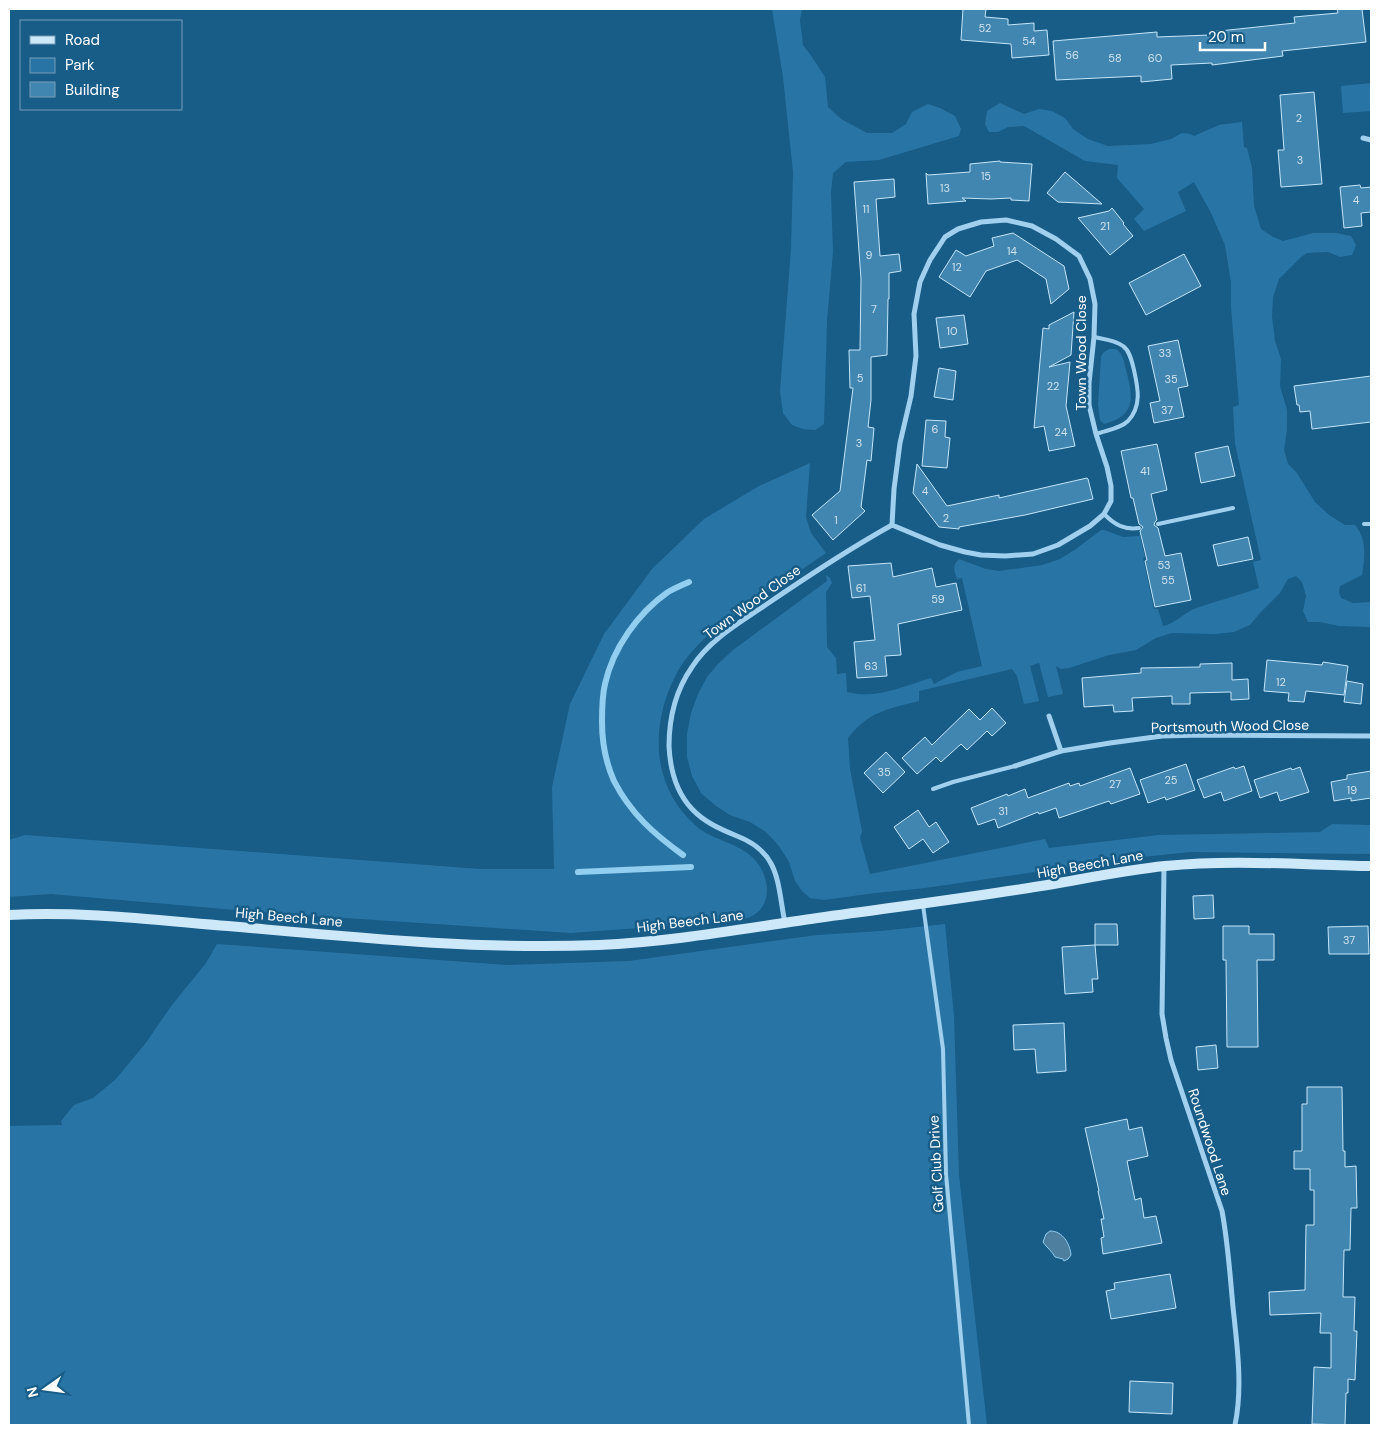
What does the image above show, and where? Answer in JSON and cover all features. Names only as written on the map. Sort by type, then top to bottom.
[{"type":"street","points":[[1363,138],[1371,140]]},
{"type":"street","name":"Town Wood Close","points":[[785,923],[777,878],[770,862],[760,849],[744,838],[705,821],[692,809],[682,795],[673,776],[669,756],[672,710],[680,689],[692,667],[708,648],[726,632],[818,569],[892,525],[894,488],[900,443],[911,396],[916,356],[914,314],[920,282],[930,260],[945,237],[958,229],[981,222],[1006,220],[1032,226],[1056,239],[1079,256],[1090,279],[1095,304],[1089,405],[1111,486],[1111,501],[1104,514]]},
{"type":"street","points":[[892,525],[940,545],[965,552],[1005,556],[1033,554],[1058,545],[1090,526],[1104,514]]},
{"type":"street","points":[[1049,716],[1060,751]]},
{"type":"street","name":"Portsmouth Wood Close","points":[[1015,766],[1060,751],[1162,736],[1371,736]]},
{"type":"street","name":"High Beech Lane","points":[[9,915],[102,915],[446,943],[554,946],[604,945],[663,940],[785,923],[923,902],[1026,889],[1122,871],[1164,866],[1195,863],[1371,866]]},
{"type":"street","name":"Roundwood Lane","points":[[1164,866],[1162,1014],[1171,1060],[1222,1211],[1226,1232],[1239,1384],[1236,1425]]},
{"type":"lane","points":[[1094,337],[1113,341],[1124,346],[1130,355],[1138,391],[1133,414],[1126,422],[1096,434]]},
{"type":"lane","points":[[1158,524],[1233,508]]},
{"type":"lane","points":[[1104,514],[1123,528],[1140,528]]},
{"type":"lane","points":[[1364,524],[1371,524]]},
{"type":"lane","name":"Portsmouth Wood Close","points":[[934,789],[953,782],[1015,766]]},
{"type":"lane","name":"Golf Club Drive","points":[[923,902],[943,1049],[946,1174],[969,1425]]},
{"type":"green space","points":[[772,9],[802,9],[800,20],[803,45],[825,77],[828,107],[841,119],[867,133],[892,133],[906,124],[912,112],[928,104],[955,116],[961,129],[959,136],[879,160],[846,162],[833,173],[831,193],[833,252],[827,321],[824,424],[815,430],[803,429],[792,425],[783,413],[780,391],[791,249],[793,172],[783,77]]},
{"type":"green space","points":[[1371,83],[1371,111],[1343,113],[1341,86]]},
{"type":"green space","points":[[1000,103],[1024,114],[1039,109],[1052,111],[1065,118],[1073,129],[1088,139],[1108,146],[1151,144],[1171,139],[1182,133],[1194,136],[1219,125],[1242,122],[1244,147],[1247,148],[1252,168],[1254,206],[1261,229],[1283,241],[1313,233],[1336,233],[1351,236],[1356,245],[1352,255],[1340,257],[1328,252],[1307,253],[1279,279],[1273,297],[1272,317],[1275,341],[1281,359],[1280,386],[1287,410],[1284,450],[1288,464],[1297,473],[1315,502],[1329,515],[1345,525],[1355,525],[1359,530],[1364,548],[1362,575],[1340,586],[1339,592],[1341,598],[1353,603],[1371,602],[1371,627],[1339,626],[1320,622],[1308,622],[1303,611],[1306,596],[1302,582],[1296,576],[1288,579],[1280,593],[1250,625],[1234,632],[1215,634],[1172,633],[1156,638],[1136,650],[1109,655],[1069,668],[1061,669],[1056,666],[1063,694],[1048,697],[1039,663],[1030,666],[1039,701],[1024,704],[1017,676],[1012,669],[919,691],[919,701],[880,712],[864,722],[848,738],[850,769],[862,831],[860,838],[870,874],[1045,839],[1049,848],[1159,835],[1320,832],[1332,824],[1371,825],[1371,854],[1190,852],[1123,859],[925,888],[824,900],[810,898],[802,891],[795,881],[789,862],[779,846],[766,832],[750,822],[730,815],[716,806],[701,793],[692,776],[687,757],[687,734],[691,713],[707,677],[733,650],[827,581],[826,575],[832,583],[826,592],[827,647],[836,658],[837,674],[846,673],[847,692],[858,694],[889,691],[931,678],[934,684],[957,672],[982,666],[962,578],[957,579],[954,571],[954,566],[959,559],[986,569],[999,571],[1042,565],[1060,559],[1101,530],[1123,537],[1140,536],[1154,609],[1158,609],[1163,626],[1194,609],[1259,588],[1253,562],[1261,560],[1235,444],[1233,407],[1239,405],[1231,307],[1231,282],[1225,245],[1211,213],[1194,182],[1178,192],[1186,211],[1144,231],[1134,219],[1144,209],[1117,178],[1118,165],[1085,161],[1024,126],[1008,127],[998,132],[989,132],[985,124],[987,111]]},
{"type":"green space","points":[[1109,349],[1116,349],[1122,355],[1131,396],[1130,404],[1122,416],[1104,424],[1100,420],[1098,404],[1101,357]]},
{"type":"green space","points":[[810,463],[806,517],[811,533],[826,553],[712,631],[694,649],[679,669],[669,689],[659,730],[662,772],[669,791],[681,810],[703,831],[749,854],[764,874],[767,890],[764,904],[752,916],[731,921],[571,933],[271,913],[51,894],[9,897],[9,840],[25,835],[480,869],[554,869],[552,787],[570,704],[604,634],[652,569],[704,519],[759,486]]},
{"type":"green space","points":[[945,924],[954,1016],[959,1175],[987,1425],[9,1425],[9,1126],[62,1125],[61,1121],[74,1105],[93,1098],[115,1080],[145,1044],[172,1005],[206,963],[217,944],[507,965],[629,961],[817,935]]},
{"type":"shaded area","points":[[1050,1231],[1059,1233],[1065,1239],[1071,1255],[1068,1259],[1064,1261],[1055,1257],[1043,1242],[1046,1234]]},
{"type":"building","points":[[963,9],[986,9],[985,17],[1008,19],[1008,25],[1034,23],[1034,31],[1047,30],[1049,55],[1012,58],[1011,44],[961,40]]},
{"type":"building","points":[[1337,9],[1362,9],[1366,42],[1282,51],[1283,56],[1212,65],[1212,63],[1171,65],[1172,79],[1141,82],[1141,76],[1056,80],[1053,41],[1157,32],[1157,37],[1210,35],[1210,32],[1295,23],[1294,17],[1338,13]]},
{"type":"building","points":[[1314,92],[1322,184],[1281,187],[1278,150],[1284,150],[1280,95]]},
{"type":"building","points":[[1000,161],[1032,164],[1029,201],[1011,200],[1011,198],[962,198],[966,201],[928,204],[926,173],[928,175],[970,172],[970,164]]},
{"type":"building","points":[[1065,172],[1102,204],[1058,202],[1047,193]]},
{"type":"building","points":[[894,179],[895,197],[876,199],[880,256],[899,254],[901,271],[889,273],[887,355],[871,357],[871,400],[868,427],[874,428],[871,461],[867,460],[861,507],[865,511],[833,540],[812,515],[840,491],[853,388],[850,388],[849,350],[860,350],[861,279],[854,182]]},
{"type":"building","points":[[1360,185],[1361,188],[1371,187],[1371,212],[1361,213],[1362,226],[1344,228],[1340,187]]},
{"type":"building","points":[[1112,208],[1133,236],[1110,255],[1078,218],[1109,211]]},
{"type":"building","points":[[1013,233],[1064,266],[1069,289],[1051,304],[1046,279],[1017,260],[986,271],[970,297],[939,277],[956,250],[966,256],[994,246],[992,238]]},
{"type":"building","points":[[1184,254],[1201,286],[1146,315],[1129,283]]},
{"type":"building","points":[[1074,312],[1071,355],[1049,367],[1070,362],[1066,406],[1075,446],[1049,451],[1044,426],[1034,428],[1043,328],[1049,329],[1049,325]]},
{"type":"building","points":[[964,315],[968,344],[940,348],[936,318]]},
{"type":"building","points":[[1178,340],[1188,386],[1178,388],[1184,417],[1154,423],[1150,403],[1160,401],[1148,346]]},
{"type":"building","points":[[939,368],[956,371],[953,400],[934,397]]},
{"type":"building","points":[[1371,376],[1371,422],[1312,429],[1310,411],[1300,412],[1294,386]]},
{"type":"building","points":[[926,420],[946,421],[945,437],[950,438],[947,468],[922,466]]},
{"type":"building","points":[[1157,444],[1167,490],[1151,494],[1157,520],[1154,525],[1158,528],[1165,556],[1181,553],[1191,600],[1155,607],[1140,531],[1143,527],[1139,524],[1133,498],[1131,498],[1121,451]]},
{"type":"building","points":[[1228,446],[1235,476],[1201,483],[1195,453]]},
{"type":"building","points":[[917,464],[947,506],[999,495],[999,498],[1087,478],[1093,499],[1025,515],[959,527],[959,529],[939,527],[913,493]]},
{"type":"building","points":[[1248,537],[1253,559],[1218,566],[1213,545]]},
{"type":"building","points":[[891,563],[893,577],[932,568],[936,587],[956,583],[962,610],[898,624],[901,655],[885,656],[887,676],[857,678],[854,642],[875,640],[870,596],[852,598],[848,566]]},
{"type":"building","points":[[1267,660],[1322,665],[1323,662],[1348,666],[1344,695],[1306,691],[1304,702],[1288,701],[1289,693],[1264,691]]},
{"type":"building","points":[[1232,663],[1232,680],[1248,679],[1249,699],[1231,700],[1231,692],[1190,693],[1190,704],[1172,704],[1172,696],[1132,698],[1133,711],[1114,712],[1113,705],[1084,707],[1082,678],[1141,673],[1141,668],[1200,667],[1200,664]]},
{"type":"building","points":[[1347,681],[1363,684],[1361,704],[1344,702]]},
{"type":"building","points":[[992,708],[1006,723],[992,736],[987,731],[967,750],[961,744],[941,762],[936,757],[917,774],[902,758],[925,737],[932,745],[969,709],[980,720]]},
{"type":"building","points":[[886,752],[905,772],[883,793],[864,773]]},
{"type":"building","points":[[1186,764],[1195,790],[1166,800],[1165,797],[1148,803],[1140,780]]},
{"type":"building","points":[[1244,766],[1252,791],[1224,801],[1221,792],[1204,798],[1197,780],[1234,767],[1235,769]]},
{"type":"building","points":[[1300,767],[1309,792],[1280,801],[1277,792],[1260,798],[1254,780]]},
{"type":"building","points":[[1130,768],[1140,794],[1111,804],[1109,801],[1059,818],[1056,808],[1039,814],[1038,812],[998,828],[995,819],[978,825],[971,808],[1025,789],[1028,798],[1069,783],[1070,786],[1079,783],[1080,786]]},
{"type":"building","points":[[1371,771],[1371,798],[1351,801],[1351,798],[1334,801],[1331,782],[1347,779],[1347,775]]},
{"type":"building","points":[[918,810],[929,827],[936,822],[949,842],[933,853],[923,839],[909,849],[894,827]]},
{"type":"building","points":[[1213,895],[1214,918],[1194,919],[1193,896]]},
{"type":"building","points":[[1095,924],[1117,924],[1118,945],[1095,945]]},
{"type":"building","points":[[1223,926],[1249,926],[1249,934],[1274,934],[1274,960],[1257,960],[1258,1047],[1227,1047],[1226,960],[1223,960]]},
{"type":"building","points":[[1368,926],[1369,954],[1329,954],[1328,927]]},
{"type":"building","points":[[1095,945],[1098,979],[1092,979],[1093,992],[1065,994],[1062,947]]},
{"type":"building","points":[[1064,1023],[1066,1071],[1037,1073],[1035,1049],[1014,1050],[1013,1025]]},
{"type":"building","points":[[1216,1045],[1218,1068],[1198,1070],[1196,1047]]},
{"type":"building","points":[[1307,1087],[1342,1087],[1345,1167],[1356,1166],[1357,1208],[1351,1208],[1350,1250],[1344,1250],[1343,1297],[1355,1297],[1354,1331],[1357,1331],[1355,1380],[1348,1379],[1345,1425],[1312,1424],[1314,1367],[1331,1368],[1331,1333],[1320,1333],[1321,1313],[1270,1315],[1269,1292],[1305,1290],[1306,1225],[1314,1225],[1314,1190],[1310,1190],[1310,1169],[1294,1169],[1294,1151],[1302,1151],[1302,1104],[1307,1104]]},
{"type":"building","points":[[1127,1119],[1129,1130],[1142,1127],[1148,1156],[1127,1161],[1135,1200],[1141,1198],[1144,1218],[1156,1216],[1162,1243],[1103,1254],[1101,1238],[1104,1237],[1101,1219],[1104,1219],[1085,1128]]},
{"type":"building","points":[[1170,1274],[1176,1308],[1111,1319],[1106,1291],[1115,1289],[1114,1283]]},
{"type":"building","points":[[1130,1381],[1173,1383],[1172,1414],[1129,1412]]},
{"type":"waterway","points":[[683,855],[644,823],[628,804],[614,781],[603,737],[602,712],[604,689],[609,671],[614,657],[628,632],[657,601],[668,592],[689,582]]},
{"type":"waterway","points":[[578,872],[691,867]]}]
